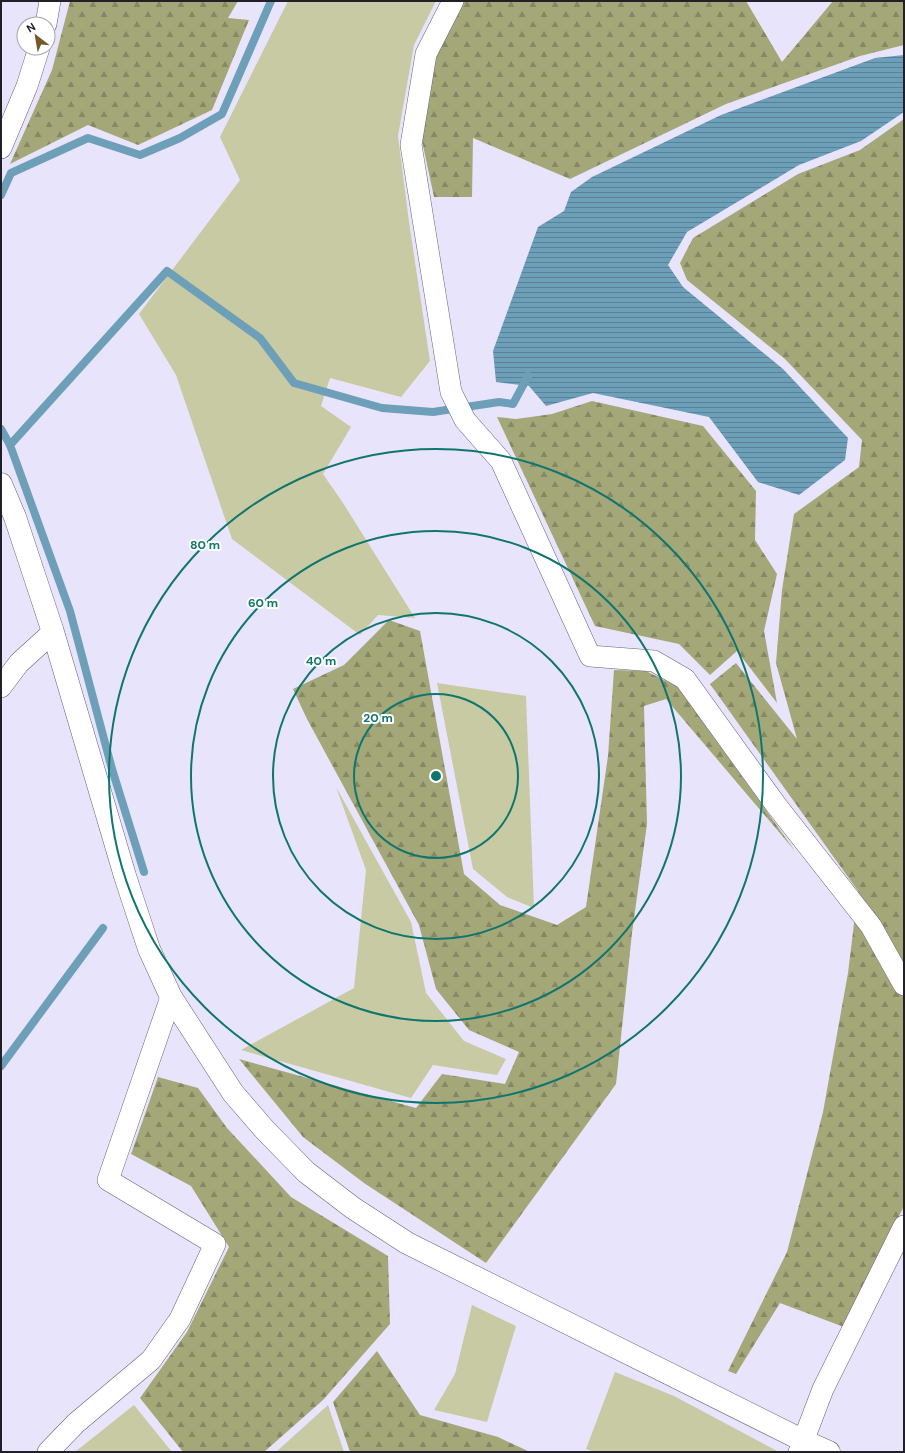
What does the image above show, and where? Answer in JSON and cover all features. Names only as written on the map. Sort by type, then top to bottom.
[{"type":"street","points":[[47,16],[50,1]]},
{"type":"street","points":[[453,1],[426,54],[411,145],[451,392],[465,420],[501,461],[590,656],[654,661],[685,679],[776,805],[872,926],[904,986]]},
{"type":"street","points":[[1,148],[27,86],[36,56]]},
{"type":"street","points":[[1,484],[15,517],[53,632],[125,876],[149,949],[170,998],[233,1092],[265,1130],[306,1172],[353,1208],[407,1243],[802,1446],[830,1452]]},
{"type":"street","points":[[1,687],[19,663],[53,632]]},
{"type":"street","points":[[48,1452],[76,1423],[151,1360],[180,1319],[215,1244],[108,1180],[170,998]]},
{"type":"street","points":[[802,1446],[823,1389],[904,1226]]},
{"type":"green space","points":[[70,1],[238,1],[228,18],[249,20],[212,110],[138,145],[88,125],[10,164],[52,70]]},
{"type":"green space","points":[[288,1],[436,1],[414,45],[398,136],[409,222],[430,361],[401,397],[330,378],[321,406],[351,427],[323,474],[343,503],[415,618],[378,615],[360,635],[232,539],[176,375],[139,314],[240,180],[220,137]]},
{"type":"green space","points":[[464,1],[746,1],[782,62],[833,1],[904,1],[904,45],[860,56],[726,104],[570,179],[473,138],[472,197],[434,197],[421,136],[435,55]]},
{"type":"green space","points":[[904,119],[904,1206],[844,1327],[780,1303],[736,1374],[728,1371],[787,1252],[823,1112],[848,973],[858,891],[710,684],[736,663],[797,739],[776,663],[782,590],[794,514],[859,467],[862,440],[785,359],[687,280],[680,263],[693,238],[798,174],[860,150]]},
{"type":"green space","points":[[592,401],[703,426],[756,491],[755,540],[777,574],[764,631],[777,703],[737,651],[710,675],[679,644],[595,626],[497,417],[516,419],[552,414]]},
{"type":"green space","points":[[389,620],[420,631],[464,874],[500,905],[557,925],[586,907],[608,756],[614,670],[646,671],[678,687],[795,851],[666,699],[644,706],[647,824],[632,933],[616,1084],[486,1263],[364,1183],[303,1137],[239,1059],[416,1108],[442,1074],[505,1084],[519,1052],[469,1030],[436,989],[419,925],[307,719],[293,689],[344,665]]},
{"type":"green space","points":[[437,683],[526,696],[534,908],[507,897],[473,869]]},
{"type":"green space","points":[[336,787],[411,922],[426,993],[464,1041],[506,1059],[497,1075],[433,1065],[411,1098],[241,1050],[354,988],[366,870]]},
{"type":"green space","points":[[158,1077],[198,1088],[227,1128],[291,1197],[388,1256],[390,1324],[323,1400],[264,1452],[183,1452],[140,1398],[187,1332],[229,1247],[191,1186],[131,1154]]},
{"type":"green space","points":[[472,1305],[516,1326],[487,1422],[434,1410],[455,1374]]},
{"type":"green space","points":[[377,1351],[420,1415],[498,1437],[530,1452],[350,1452],[333,1402]]},
{"type":"green space","points":[[615,1372],[674,1396],[779,1452],[595,1452],[586,1449]]},
{"type":"green space","points":[[134,1405],[172,1452],[75,1452]]},
{"type":"green space","points":[[328,1405],[344,1452],[276,1452]]},
{"type":"water","points":[[904,55],[904,112],[861,141],[799,165],[687,232],[668,265],[683,287],[783,369],[848,438],[845,460],[799,495],[758,482],[709,417],[593,393],[546,406],[529,386],[496,382],[493,351],[538,227],[564,211],[571,192],[592,177],[721,115],[875,58]]},
{"type":"waterway","points":[[1,195],[11,173],[88,138],[140,155],[180,138],[222,114],[271,1]]},
{"type":"waterway","points":[[144,872],[112,769],[70,611],[10,445],[167,271],[260,338],[294,383],[382,408],[433,412],[499,402],[513,404],[528,376]]},
{"type":"waterway","points":[[1,429],[10,445]]},
{"type":"waterway","points":[[1,1066],[103,928]]}]
